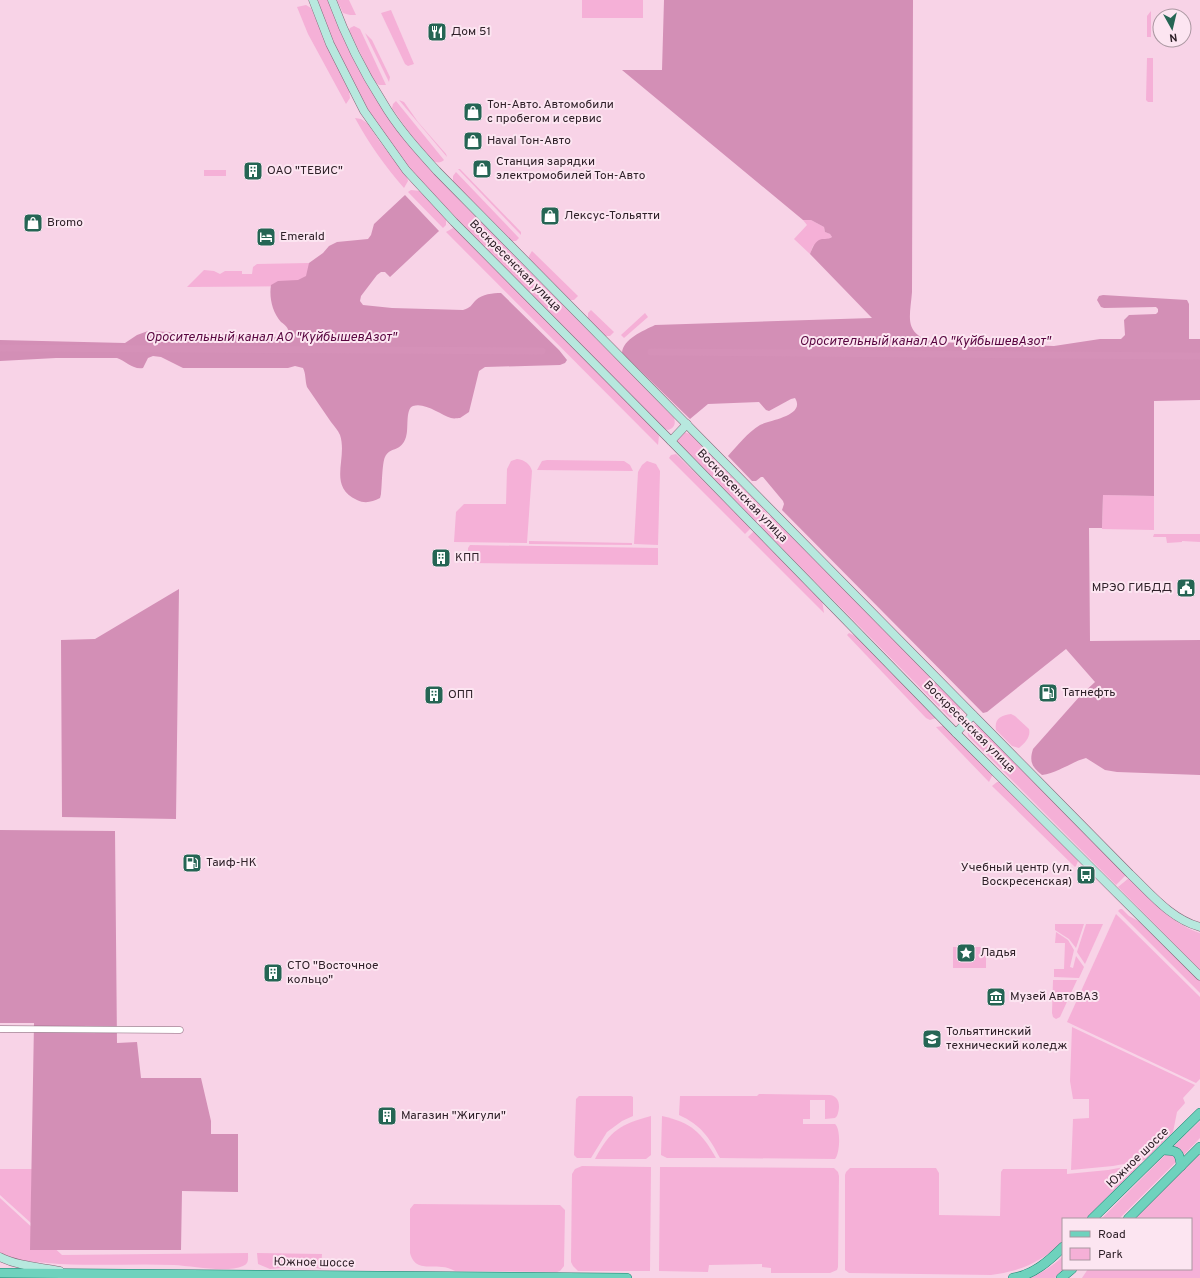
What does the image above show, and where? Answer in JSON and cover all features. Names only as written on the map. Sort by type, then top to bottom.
[{"type":"main road","name":"Воскресенская улица","points":[[313,0],[330,44],[364,111],[406,170],[454,222],[671,441],[956,733],[1200,976]]},
{"type":"main road","name":"Воскресенская улица","points":[[332,0],[343,28],[382,102],[405,134],[441,175],[1130,874],[1169,912],[1187,923],[1200,927]]},
{"type":"main road","points":[[671,441],[687,424]]},
{"type":"main road","points":[[956,733],[973,715]]},
{"type":"main road","name":"Южное шоссе","points":[[1093,1218],[1200,1113]]},
{"type":"main road","points":[[1129,1218],[1200,1147]]},
{"type":"main road","points":[[1163,1150],[1176,1152],[1179,1155],[1181,1166]]},
{"type":"main road","points":[[1013,1278],[1038,1269],[1062,1248]]},
{"type":"main road","points":[[0,1257],[20,1263],[57,1270],[99,1274]]},
{"type":"main road","points":[[1060,1278],[1071,1270]]},
{"type":"main road","name":"Южное шоссе","points":[[0,1273],[627,1278]]},
{"type":"street","points":[[0,1029],[180,1030]]},
{"type":"green space","points":[[318,0],[329,0],[395,128],[413,150],[464,205],[674,418],[675,424],[672,428],[668,430],[663,428],[435,196],[403,160],[381,131],[360,95],[340,57],[324,19]]},
{"type":"green space","points":[[337,0],[349,0],[356,15],[343,13]]},
{"type":"green space","points":[[582,0],[643,0],[643,18],[582,18]]},
{"type":"green space","points":[[306,5],[311,8],[349,91],[350,98],[346,104],[308,34],[297,7]]},
{"type":"green space","points":[[391,10],[414,64],[408,66],[405,64],[381,13]]},
{"type":"green space","points":[[1151,11],[1151,37],[1147,37],[1147,16]]},
{"type":"green space","points":[[354,26],[360,29],[386,85],[379,85],[374,81],[349,30]]},
{"type":"green space","points":[[365,33],[372,40],[390,77],[389,82]]},
{"type":"green space","points":[[1147,58],[1153,58],[1153,102],[1148,102],[1146,100]]},
{"type":"green space","points":[[399,100],[404,102],[418,122],[447,157]]},
{"type":"green space","points":[[396,101],[444,160],[443,161],[433,161],[411,135],[392,108]]},
{"type":"green space","points":[[355,118],[361,119],[367,123],[407,177],[408,181],[404,188],[366,137]]},
{"type":"green space","points":[[458,169],[460,169],[521,232],[521,235]]},
{"type":"green space","points":[[204,170],[226,170],[226,176],[204,176]]},
{"type":"green space","points":[[456,172],[519,238],[516,241],[511,241],[453,183],[453,176]]},
{"type":"green space","points":[[411,190],[420,191],[446,218],[446,225],[443,228],[408,192]]},
{"type":"green space","points":[[803,220],[811,220],[824,227],[825,232],[830,234],[832,237],[813,246],[810,254],[794,239],[807,225]]},
{"type":"green space","points":[[453,228],[457,229],[657,433],[659,436],[658,445],[446,232]]},
{"type":"green space","points":[[532,251],[578,296],[574,300],[570,300],[529,260],[529,256]]},
{"type":"green space","points":[[309,263],[309,286],[187,287],[204,270],[214,271],[220,274],[225,271],[242,271],[242,274],[252,274],[253,267],[257,264]]},
{"type":"green space","points":[[591,310],[614,332],[610,336],[604,336],[588,319],[588,313]]},
{"type":"green space","points":[[645,313],[648,317],[624,338],[621,335]]},
{"type":"green space","points":[[684,432],[690,434],[767,513],[757,523],[678,442],[678,437]]},
{"type":"green space","points":[[676,454],[751,528],[745,534],[669,458],[671,455]]},
{"type":"green space","points":[[517,459],[527,463],[532,471],[527,543],[454,542],[456,512],[464,504],[506,504],[507,469],[511,461]]},
{"type":"green space","points":[[542,461],[624,461],[630,465],[633,471],[537,470]]},
{"type":"green space","points":[[647,461],[656,464],[660,471],[658,545],[634,544],[638,472],[642,465]]},
{"type":"green space","points":[[1103,495],[1154,496],[1154,530],[1102,529]]},
{"type":"green space","points":[[771,516],[960,707],[960,712],[957,717],[949,717],[760,526]]},
{"type":"green space","points":[[754,531],[822,600],[824,613],[748,537]]},
{"type":"green space","points":[[1154,534],[1200,534],[1200,542],[1182,541],[1167,543],[1166,537],[1153,537]]},
{"type":"green space","points":[[529,541],[632,543],[632,545],[529,544]]},
{"type":"green space","points":[[470,545],[658,548],[658,565],[468,563],[468,548]]},
{"type":"green space","points":[[849,633],[859,638],[936,718],[930,720],[926,718],[847,635]]},
{"type":"green space","points":[[1011,714],[1029,729],[1028,737],[1019,748],[1012,746],[996,730],[997,720],[1004,715]]},
{"type":"green space","points":[[972,724],[979,726],[1126,875],[1116,885],[968,736],[967,728]]},
{"type":"green space","points":[[936,727],[946,727],[993,774],[989,782]]},
{"type":"green space","points":[[997,782],[1000,782],[1072,853],[1078,861],[1075,867],[992,786]]},
{"type":"green space","points":[[1129,878],[1170,917],[1189,929],[1200,933],[1200,970],[1118,887]]},
{"type":"green space","points":[[1120,909],[1142,923],[1200,980],[1200,993],[1118,911]]},
{"type":"green space","points":[[1116,914],[1200,997],[1200,1079],[1196,1083],[1067,1022]]},
{"type":"green space","points":[[1055,924],[1084,924],[1076,948],[1069,939],[1055,930]]},
{"type":"green space","points":[[1086,924],[1103,924],[1085,964],[1077,952]]},
{"type":"green space","points":[[1056,932],[1068,940],[1074,950],[1070,967],[1073,968],[1076,956],[1084,967],[1079,978],[1054,977],[1054,969],[1064,969],[1065,943],[1055,943]]},
{"type":"green space","points":[[953,947],[986,947],[986,968],[953,968]]},
{"type":"green space","points":[[1053,980],[1077,980],[1060,1017],[1056,1019],[1053,1017],[1052,1013]]},
{"type":"green space","points":[[1072,1027],[1195,1085],[1183,1098],[1185,1103],[1177,1112],[1173,1132],[1145,1160],[1113,1166],[1071,1170],[1073,1119],[1089,1118],[1089,1099],[1073,1099],[1070,1081]]},
{"type":"green space","points":[[759,1094],[834,1096],[839,1103],[839,1110],[835,1118],[825,1119],[825,1100],[810,1100],[810,1119],[803,1119],[803,1124],[835,1124],[838,1131],[839,1141],[838,1152],[835,1159],[720,1158],[704,1132],[699,1127],[679,1115],[680,1096],[757,1096]]},
{"type":"green space","points":[[579,1096],[633,1097],[633,1116],[622,1121],[607,1132],[591,1158],[577,1158],[574,1155],[576,1099]]},
{"type":"green space","points":[[651,1116],[651,1155],[646,1159],[595,1159],[606,1141],[617,1130],[624,1125]]},
{"type":"green space","points":[[662,1116],[681,1122],[695,1130],[705,1141],[716,1158],[667,1158],[661,1155]]},
{"type":"green space","points":[[1200,1121],[1200,1138],[1182,1157],[1181,1150],[1173,1147]]},
{"type":"green space","points":[[1167,1153],[1172,1153],[1177,1159],[1176,1162],[1120,1218],[1102,1218]]},
{"type":"green space","points":[[1200,1154],[1200,1278],[1082,1278],[1087,1270],[1192,1270],[1192,1218],[1135,1218]]},
{"type":"green space","points":[[1141,1164],[1087,1218],[1062,1218],[1062,1243],[1047,1255],[1021,1268],[991,1275],[849,1273],[845,1270],[845,1175],[850,1168],[936,1168],[939,1173],[939,1215],[1000,1216],[1001,1172],[1003,1169],[1067,1169],[1067,1174],[1108,1170]]},
{"type":"green space","points":[[582,1166],[651,1167],[650,1271],[578,1271],[573,1266],[571,1262],[572,1174],[575,1169]]},
{"type":"green space","points":[[660,1167],[834,1168],[838,1172],[839,1176],[837,1270],[830,1273],[771,1273],[771,1268],[762,1267],[762,1264],[709,1265],[708,1272],[659,1271]]},
{"type":"green space","points":[[0,1169],[32,1169],[31,1223],[0,1195]]},
{"type":"green space","points":[[0,1198],[62,1255],[248,1253],[248,1261],[245,1265],[236,1268],[219,1269],[174,1265],[64,1264],[6,1257],[0,1255]]},
{"type":"green space","points":[[414,1204],[560,1205],[565,1210],[564,1266],[557,1272],[455,1271],[445,1267],[419,1265],[412,1259],[410,1253],[410,1209]]},
{"type":"green space","points":[[257,1253],[322,1254],[321,1269],[312,1267],[312,1262],[292,1261],[291,1267],[270,1269],[258,1264]]},
{"type":"green space","points":[[1062,1257],[1062,1270],[1065,1270],[1055,1278],[1029,1278],[1047,1269]]},
{"type":"shaded area","points":[[664,0],[913,0],[912,292],[910,317],[913,330],[924,339],[934,342],[1054,346],[1100,339],[1121,339],[1125,335],[1124,320],[1129,315],[1156,314],[1158,309],[1156,307],[1104,308],[1101,307],[1097,300],[1099,296],[1187,300],[1189,304],[1189,339],[1200,339],[1200,400],[1154,401],[1154,496],[1103,495],[1102,528],[1089,528],[1090,641],[1200,640],[1200,775],[1117,772],[1105,770],[1086,758],[1054,772],[1042,775],[1032,764],[1031,757],[1033,749],[1080,696],[1095,682],[1066,649],[987,712],[983,713],[782,510],[784,504],[783,501],[763,477],[756,481],[752,481],[728,456],[751,431],[760,425],[785,416],[796,409],[797,404],[795,398],[769,411],[766,410],[759,402],[708,404],[690,419],[622,353],[623,348],[634,336],[655,325],[872,318],[810,254],[817,241],[832,237],[830,234],[825,232],[824,227],[811,220],[803,220],[622,70],[662,70]]},
{"type":"shaded area","points":[[405,195],[439,231],[390,277],[385,272],[381,272],[377,275],[361,296],[360,301],[363,305],[392,308],[463,310],[469,307],[481,296],[501,293],[559,350],[567,360],[565,363],[560,365],[485,367],[479,371],[469,412],[460,418],[451,418],[423,406],[413,406],[409,411],[407,433],[404,442],[390,451],[385,457],[380,498],[363,502],[348,494],[343,487],[340,471],[342,444],[340,435],[307,387],[303,368],[295,366],[288,368],[183,368],[161,357],[153,356],[148,358],[143,368],[133,367],[117,358],[56,358],[0,361],[0,340],[125,343],[137,335],[148,331],[275,337],[285,336],[289,332],[287,327],[275,314],[273,309],[270,294],[271,285],[278,281],[298,280],[306,276],[309,263],[323,253],[329,246],[337,242],[368,239],[371,235],[374,224]]},
{"type":"shaded area","points":[[179,589],[176,819],[62,817],[61,640],[95,639]]},
{"type":"shaded area","points":[[0,830],[115,831],[117,1043],[137,1042],[141,1078],[201,1078],[211,1121],[211,1134],[238,1134],[238,1192],[182,1191],[181,1250],[30,1250],[34,1023],[0,1023]]},
{"type":"waterway","name":"Оросительный канал АО \"КуйбышевАзот\"","points":[[0,348],[542,351]]},
{"type":"waterway","name":"Оросительный канал АО \"КуйбышевАзот\"","points":[[651,352],[1200,356]]},
{"type":"place","name":"Дом 51","points":[[437,32]]},
{"type":"place","name":"Тон-Авто. Автомобили с пробегом и сервис","points":[[473,112]]},
{"type":"place","name":"Haval Тон-Авто","points":[[473,141]]},
{"type":"place","name":"Станция зарядки электромобилей Тон-Авто","points":[[482,169]]},
{"type":"place","name":"ОАО \"ТЕВИС\"","points":[[253,171]]},
{"type":"place","name":"Лексус-Тольятти","points":[[550,216]]},
{"type":"place","name":"Bromo","points":[[33,223]]},
{"type":"place","name":"Emerald","points":[[266,237]]},
{"type":"place","name":"КПП","points":[[441,558]]},
{"type":"place","name":"МРЭО ГИБДД","points":[[1186,588]]},
{"type":"place","name":"Татнефть","points":[[1048,693]]},
{"type":"place","name":"ОПП","points":[[434,695]]},
{"type":"place","name":"Таиф-НК","points":[[192,863]]},
{"type":"place","name":"Учебный центр (ул. Воскресенская)","points":[[1086,875]]},
{"type":"place","name":"Ладья","points":[[966,953]]},
{"type":"place","name":"СТО \"Восточное кольцо\"","points":[[273,973]]},
{"type":"place","name":"Музей АвтоВАЗ","points":[[996,997]]},
{"type":"place","name":"Тольяттинский технический коледж","points":[[932,1039]]},
{"type":"place","name":"Магазин \"Жигули\"","points":[[387,1116]]}]
